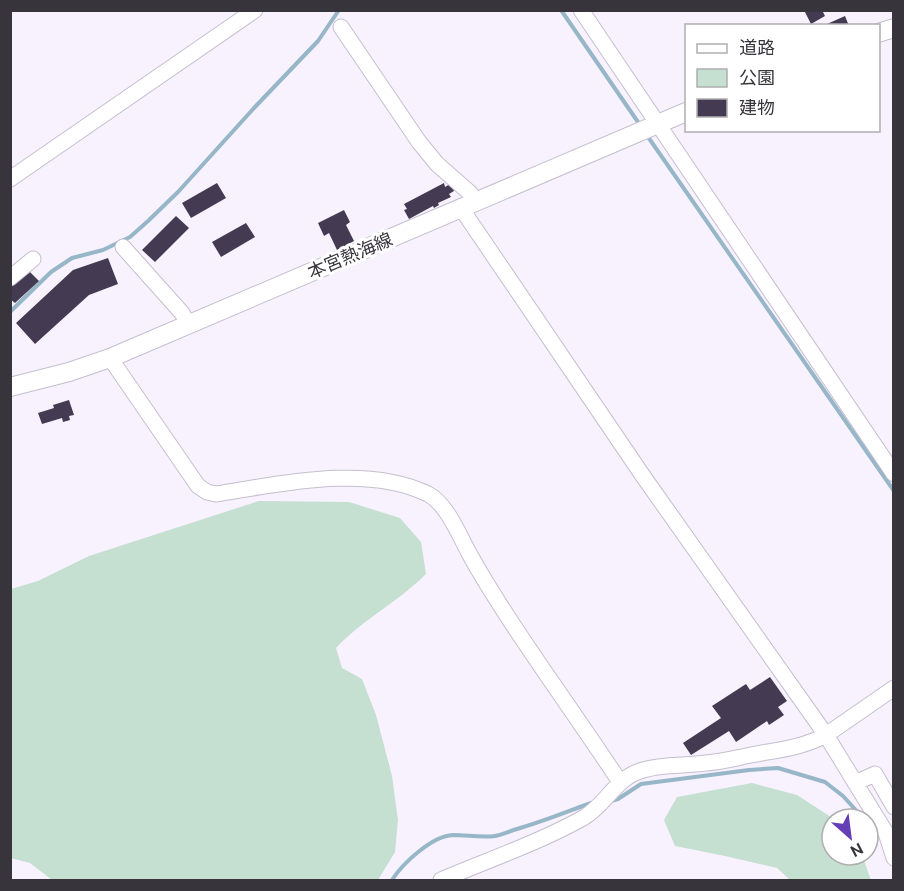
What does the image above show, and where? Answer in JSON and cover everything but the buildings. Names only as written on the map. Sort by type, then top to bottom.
[{"type":"main road","name":"本宮熱海線","points":[[10,387],[69,372],[110,358],[685,113]]},
{"type":"street","points":[[10,179],[255,10]]},
{"type":"street","points":[[581,10],[894,474]]},
{"type":"street","points":[[341,27],[419,142],[437,164],[470,193],[469,205],[643,476],[826,735],[886,833],[894,858]]},
{"type":"street","points":[[123,247],[182,312],[188,324]]},
{"type":"street","points":[[10,278],[33,259]]},
{"type":"street","points":[[110,358],[198,486],[207,492],[216,494],[313,480],[356,478],[402,484],[429,495],[439,503],[450,518],[488,588],[620,782]]},
{"type":"street","points":[[441,880],[532,843],[586,817],[620,782],[642,770],[708,763],[812,742],[826,735],[894,688]]},
{"type":"street","points":[[855,783],[875,774],[894,807]]},
{"type":"green space","points":[[259,501],[349,502],[400,518],[421,542],[426,574],[336,648],[342,668],[362,679],[376,715],[392,776],[398,820],[395,852],[378,880],[52,880],[30,863],[11,858],[11,589],[38,581],[89,556]]},
{"type":"green space","points":[[752,783],[797,795],[820,810],[820,867],[866,867],[871,880],[790,880],[777,868],[675,846],[664,820],[677,797]]},
{"type":"waterway","points":[[10,312],[51,272],[72,258],[103,250],[130,237],[148,221],[178,192],[318,41],[339,10]]},
{"type":"waterway","points":[[561,10],[640,125]]},
{"type":"waterway","points":[[646,134],[894,491]]},
{"type":"waterway","points":[[611,801],[641,784],[778,768],[825,782],[853,807]]},
{"type":"waterway","points":[[392,880],[403,866],[436,840],[453,835],[485,837],[498,835],[591,803]]}]
